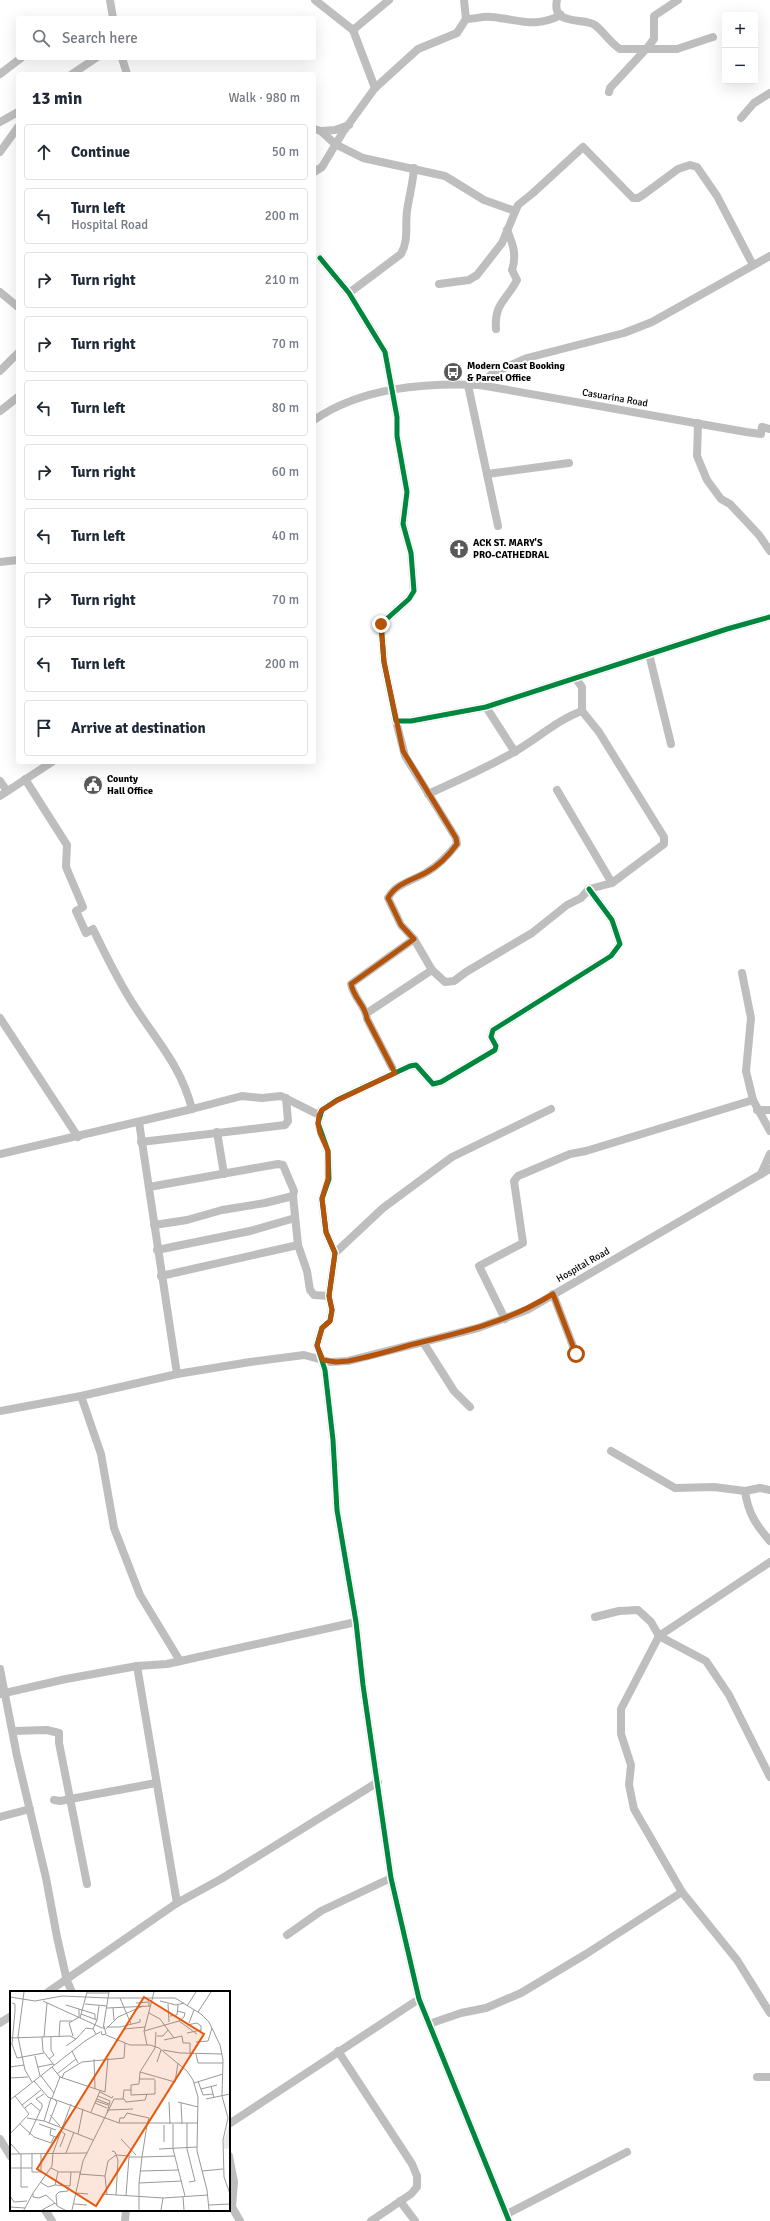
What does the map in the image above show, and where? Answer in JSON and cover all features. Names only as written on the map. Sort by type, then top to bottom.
[{"type":"street","points":[[110,0],[113,16]]},
{"type":"street","points":[[315,0],[354,30],[375,88]]},
{"type":"street","points":[[354,30],[389,0]]},
{"type":"street","points":[[316,171],[322,167],[335,144],[375,88],[418,49],[456,33],[466,19],[464,0]]},
{"type":"street","points":[[557,0],[556,8],[561,15],[572,22],[593,24],[620,49],[677,49],[713,37]]},
{"type":"street","points":[[609,92],[610,88],[648,48],[655,34],[654,16],[678,0]]},
{"type":"street","points":[[466,19],[489,17],[533,23],[551,20],[561,15]]},
{"type":"street","points":[[0,74],[18,60]]},
{"type":"street","points":[[75,72],[93,60]]},
{"type":"street","points":[[123,60],[126,72]]},
{"type":"street","points":[[741,118],[754,103],[770,93]]},
{"type":"street","points":[[0,122],[16,116]]},
{"type":"street","points":[[317,130],[335,130],[351,123]]},
{"type":"street","points":[[0,152],[16,130]]},
{"type":"street","points":[[317,130],[335,144],[363,158],[445,176],[484,200],[514,211]]},
{"type":"street","points":[[439,284],[469,280],[477,276],[502,243],[518,204],[533,193],[583,147],[633,198],[638,198],[643,195],[678,169],[694,165],[703,175],[717,196],[754,265]]},
{"type":"street","points":[[349,293],[401,254],[406,245],[407,209],[412,195],[414,168]]},
{"type":"street","points":[[496,328],[495,317],[500,303],[517,280],[512,270],[516,261],[515,248],[507,230]]},
{"type":"street","points":[[480,385],[493,372],[527,358],[624,333],[652,322],[770,256]]},
{"type":"street","points":[[320,258],[349,293],[385,352],[407,492],[403,524],[411,553],[414,591],[409,599],[385,619],[380,630],[384,662],[405,756],[456,838],[457,844],[447,856],[428,872],[401,884],[391,892],[388,898],[401,925],[414,939],[432,970],[445,982],[454,981],[466,972],[532,933],[567,905],[581,898],[589,888],[612,883],[661,848],[665,840],[608,746],[582,711],[582,687],[576,679]]},
{"type":"street","points":[[0,292],[16,305]]},
{"type":"street","points":[[0,371],[16,355]]},
{"type":"street","name":"Casuarina Road","points":[[316,417],[362,398],[391,390],[437,383],[480,385],[761,434],[762,427],[770,429]]},
{"type":"street","points":[[468,385],[498,526]]},
{"type":"street","points":[[0,411],[16,399]]},
{"type":"street","points":[[698,423],[697,456],[707,480],[722,498],[730,504],[759,535],[770,551]]},
{"type":"street","points":[[487,474],[569,462]]},
{"type":"street","points":[[0,562],[16,560]]},
{"type":"street","points":[[396,721],[411,721],[486,707],[576,679],[649,654],[770,617]]},
{"type":"street","points":[[649,654],[671,744]]},
{"type":"street","points":[[486,707],[515,752]]},
{"type":"street","points":[[428,794],[475,773],[515,752],[569,715],[582,711]]},
{"type":"street","points":[[0,781],[4,794],[49,764]]},
{"type":"street","points":[[25,779],[67,845],[66,867],[83,907],[76,911],[86,933],[93,929],[136,1009],[175,1063],[187,1090],[192,1109]]},
{"type":"street","points":[[556,790],[612,883]]},
{"type":"street","points":[[589,888],[612,920],[620,944],[611,956],[493,1030],[491,1037],[496,1046],[495,1050],[441,1082],[433,1084],[416,1065],[395,1073],[338,1100],[322,1110],[319,1115],[318,1124],[320,1133],[328,1151],[328,1179],[322,1198],[326,1232],[335,1253],[329,1296],[332,1310],[330,1321],[322,1328],[317,1346],[323,1360],[333,1440],[337,1510],[356,1622],[362,1685],[392,1878],[419,1999],[508,2217],[627,2152]]},
{"type":"street","points":[[395,1073],[367,1019],[367,1013],[353,995],[351,984],[414,939]]},
{"type":"street","points":[[367,1013],[432,970]]},
{"type":"street","points":[[742,973],[751,1018],[746,1072],[757,1110],[767,1123],[770,1131]]},
{"type":"street","points":[[0,1018],[78,1137]]},
{"type":"street","points":[[0,1154],[78,1137],[242,1096],[286,1098],[319,1115]]},
{"type":"street","points":[[141,1142],[285,1125],[288,1121],[286,1098]]},
{"type":"street","points":[[505,1319],[479,1266],[523,1243],[514,1181],[518,1176],[570,1154],[586,1151],[753,1100]]},
{"type":"street","points":[[335,1253],[383,1208],[452,1157],[551,1109]]},
{"type":"street","points":[[757,1110],[770,1110]]},
{"type":"street","points":[[139,1122],[157,1250],[177,1374]]},
{"type":"street","points":[[217,1132],[224,1174]]},
{"type":"street","points":[[761,1174],[770,1154]]},
{"type":"street","points":[[149,1187],[278,1164],[283,1165],[294,1191],[292,1196],[298,1245],[308,1271],[311,1293],[314,1295],[329,1296]]},
{"type":"street","name":"Hospital Road","points":[[0,1411],[81,1396],[177,1374],[304,1354],[323,1360],[336,1362],[348,1361],[505,1319],[527,1310],[770,1169]]},
{"type":"street","points":[[154,1225],[187,1220],[222,1210],[265,1203],[292,1196]]},
{"type":"street","points":[[157,1250],[250,1231],[295,1218]]},
{"type":"street","points":[[161,1276],[298,1245]]},
{"type":"street","points":[[553,1294],[576,1354]]},
{"type":"street","points":[[423,1342],[454,1391],[470,1407]]},
{"type":"street","points":[[81,1396],[101,1454],[116,1535],[140,1595],[180,1661]]},
{"type":"street","points":[[611,1451],[675,1488],[714,1487],[744,1491],[760,1488],[770,1490]]},
{"type":"street","points":[[744,1491],[748,1509],[755,1524],[770,1541]]},
{"type":"street","points":[[770,1562],[659,1636],[621,1709],[621,1734],[631,1765],[629,1785],[634,1808],[682,1892],[737,1960],[770,2013]]},
{"type":"street","points":[[594,1617],[619,1610],[638,1610],[651,1622],[659,1636],[706,1661],[729,1695],[770,1777]]},
{"type":"street","points":[[3,1694],[66,1679],[138,1666],[180,1661],[356,1622]]},
{"type":"street","points":[[138,1666],[156,1783],[177,1903]]},
{"type":"street","points":[[0,1669],[3,1694],[13,1731],[17,1756],[67,1981],[72,1991]]},
{"type":"street","points":[[13,1731],[47,1730],[59,1733],[59,1743],[87,1884]]},
{"type":"street","points":[[50,1991],[67,1981],[177,1903],[221,1879],[378,1782]]},
{"type":"street","points":[[54,1800],[60,1801],[156,1783]]},
{"type":"street","points":[[0,1817],[30,1809]]},
{"type":"street","points":[[287,1934],[320,1911],[392,1878]]},
{"type":"street","points":[[429,2024],[461,2013],[486,2008],[521,1993],[586,1954],[682,1892]]},
{"type":"street","points":[[230,2123],[419,1999]]},
{"type":"street","points":[[0,2023],[10,2017]]},
{"type":"street","points":[[338,2051],[412,2164],[417,2176],[417,2187],[411,2194],[371,2221]]},
{"type":"street","points":[[757,2077],[770,2077]]},
{"type":"street","points":[[0,2139],[10,2155]]},
{"type":"street","points":[[230,2161],[234,2182],[232,2207],[240,2221]]},
{"type":"street","points":[[400,2201],[415,2221]]},
{"type":"street","points":[[46,2211],[52,2221]]},
{"type":"street","points":[[125,2221],[126,2211]]},
{"type":"cycle path","points":[[320,258],[349,293],[385,352],[397,417],[397,436],[407,492],[403,524],[411,553],[414,591],[409,599],[381,624],[384,662],[396,721],[411,721],[486,707],[727,629],[770,617]]},
{"type":"cycle path","points":[[509,2221],[419,1999],[391,1878],[363,1685],[356,1622],[337,1510],[333,1440],[325,1370],[317,1345],[322,1328],[330,1321],[332,1310],[329,1296],[335,1253],[326,1232],[322,1199],[329,1179],[328,1151],[318,1123],[322,1110],[337,1100],[410,1066],[416,1065],[433,1084],[441,1082],[495,1050],[496,1046],[491,1037],[493,1030],[611,956],[620,944],[612,920],[589,889]]},
{"type":"place","name":"Modern Coast Booking & Parcel Office","points":[[453,372]]},
{"type":"place","name":"ACK ST. MARY'S PRO-CATHEDRAL","points":[[459,549]]},
{"type":"place","name":"County Hall Office","points":[[93,785]]},
{"type":"route","points":[[381,624],[380,630],[384,662],[403,751],[417,777],[456,838],[457,844],[447,856],[428,872],[401,884],[391,892],[388,898],[393,910],[401,925],[414,939],[351,984],[353,995],[367,1013],[367,1019],[395,1073],[381,1081],[338,1100],[322,1110],[319,1115],[318,1124],[320,1133],[328,1151],[328,1186],[324,1191],[322,1198],[326,1232],[335,1253],[329,1296],[332,1310],[330,1321],[322,1328],[317,1346],[323,1360],[330,1362],[363,1358],[478,1328],[505,1319],[527,1310],[553,1294],[563,1316],[576,1354]]}]
